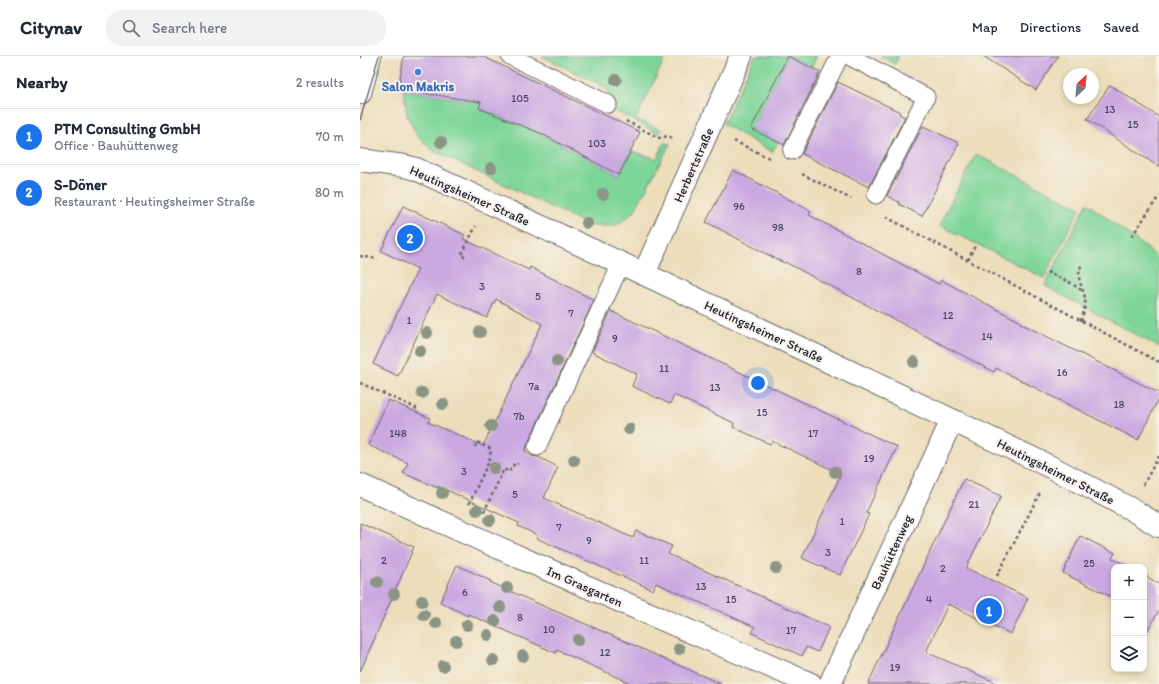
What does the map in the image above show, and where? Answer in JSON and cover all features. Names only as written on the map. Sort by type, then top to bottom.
[{"type":"street","points":[[360,93],[370,56]]},
{"type":"street","name":"Herbertstraße","points":[[644,274],[741,56]]},
{"type":"street","name":"Heutingsheimer Straße","points":[[360,160],[416,169],[644,274],[1053,468],[1131,509],[1159,526]]},
{"type":"street","name":"Bauhüttenweg","points":[[830,684],[952,420]]},
{"type":"street","name":"Im Grasgarten","points":[[360,486],[810,684]]},
{"type":"lane","points":[[510,56],[608,104]]},
{"type":"lane","points":[[792,151],[840,56]]},
{"type":"lane","points":[[849,56],[926,97],[876,195]]},
{"type":"lane","points":[[537,447],[621,264]]},
{"type":"path","points":[[608,104],[611,113],[659,138],[668,136],[676,140]]},
{"type":"path","points":[[709,128],[771,159]]},
{"type":"path","points":[[800,173],[856,202]]},
{"type":"path","points":[[1132,236],[1159,196]]},
{"type":"path","points":[[884,216],[1159,362]]},
{"type":"path","points":[[465,257],[461,255],[477,224]]},
{"type":"path","points":[[968,260],[976,244]]},
{"type":"path","points":[[360,256],[378,259]]},
{"type":"path","points":[[1081,321],[1085,299],[1079,279],[1079,271],[1082,264]]},
{"type":"path","points":[[1047,272],[1082,290]]},
{"type":"path","points":[[360,383],[416,408],[414,412]]},
{"type":"path","points":[[469,505],[489,461],[492,449],[477,442],[475,447]]},
{"type":"path","points":[[1131,509],[1159,456]]},
{"type":"path","points":[[485,510],[504,469],[509,472],[515,463],[522,466]]},
{"type":"path","points":[[997,576],[1053,468]]},
{"type":"green space","points":[[542,56],[666,56],[636,119],[662,130],[659,134],[612,109],[607,88]]},
{"type":"green space","points":[[755,56],[788,56],[751,129],[778,142],[772,152],[723,124]]},
{"type":"green space","points":[[788,56],[817,56],[811,68]]},
{"type":"green space","points":[[880,56],[899,56],[895,64]]},
{"type":"green space","points":[[404,90],[481,102],[479,108],[542,134],[619,175],[631,151],[657,159],[664,143],[670,144],[634,212],[615,226],[591,226],[432,150],[418,137],[407,116]]},
{"type":"green space","points":[[976,154],[1080,208],[1044,278],[939,225]]},
{"type":"green space","points":[[1087,203],[1148,249],[1159,260],[1159,347],[1045,286]]},
{"type":"building","points":[[404,56],[482,56],[640,132],[619,175],[542,134],[479,108],[481,102],[398,89]]},
{"type":"building","points":[[788,56],[820,72],[784,145],[751,129]]},
{"type":"building","points":[[983,56],[1058,56],[1036,90]]},
{"type":"building","points":[[838,82],[900,112],[899,114],[905,117],[869,187],[802,154]]},
{"type":"building","points":[[1110,85],[1159,117],[1159,167],[1087,119],[1097,104],[1099,104],[1099,101]]},
{"type":"building","points":[[923,126],[959,143],[922,216],[887,196]]},
{"type":"building","points":[[733,170],[811,211],[809,215],[939,284],[941,280],[1021,322],[1020,323],[1159,393],[1159,398],[1138,440],[996,368],[994,372],[706,222]]},
{"type":"building","points":[[403,206],[465,235],[463,239],[529,270],[530,267],[594,300],[525,451],[532,456],[538,457],[558,467],[544,498],[633,538],[636,531],[672,546],[668,554],[829,627],[818,652],[806,647],[802,656],[752,633],[755,627],[656,583],[653,590],[536,538],[537,535],[518,526],[519,523],[438,486],[438,488],[403,473],[408,463],[368,445],[388,400],[430,418],[428,422],[483,446],[542,324],[496,299],[487,318],[437,294],[398,376],[373,364],[418,269],[381,251]]},
{"type":"building","points":[[611,311],[897,447],[866,513],[869,514],[840,575],[802,558],[841,474],[772,441],[770,444],[733,427],[734,423],[674,395],[670,404],[632,386],[637,374],[592,352]]},
{"type":"building","points":[[964,479],[1001,496],[966,568],[1028,598],[1011,634],[948,604],[926,652],[999,684],[868,684]]},
{"type":"building","points":[[360,523],[414,547],[360,672]]},
{"type":"building","points":[[1080,536],[1115,553],[1112,558],[1123,564],[1111,564],[1111,597],[1063,573]]},
{"type":"building","points":[[457,565],[543,606],[721,684],[632,684],[557,650],[556,653],[468,614],[468,616],[440,602]]},
{"type":"building","points":[[1147,577],[1159,584],[1159,610],[1147,632]]},
{"type":"tram line","points":[[360,120],[379,56]]},
{"type":"place","name":"Salon Makris","points":[[418,72]]},
{"type":"place","name":"S-Döner","points":[[410,238]]},
{"type":"place","name":"PTM Consulting GmbH","points":[[989,611]]}]
